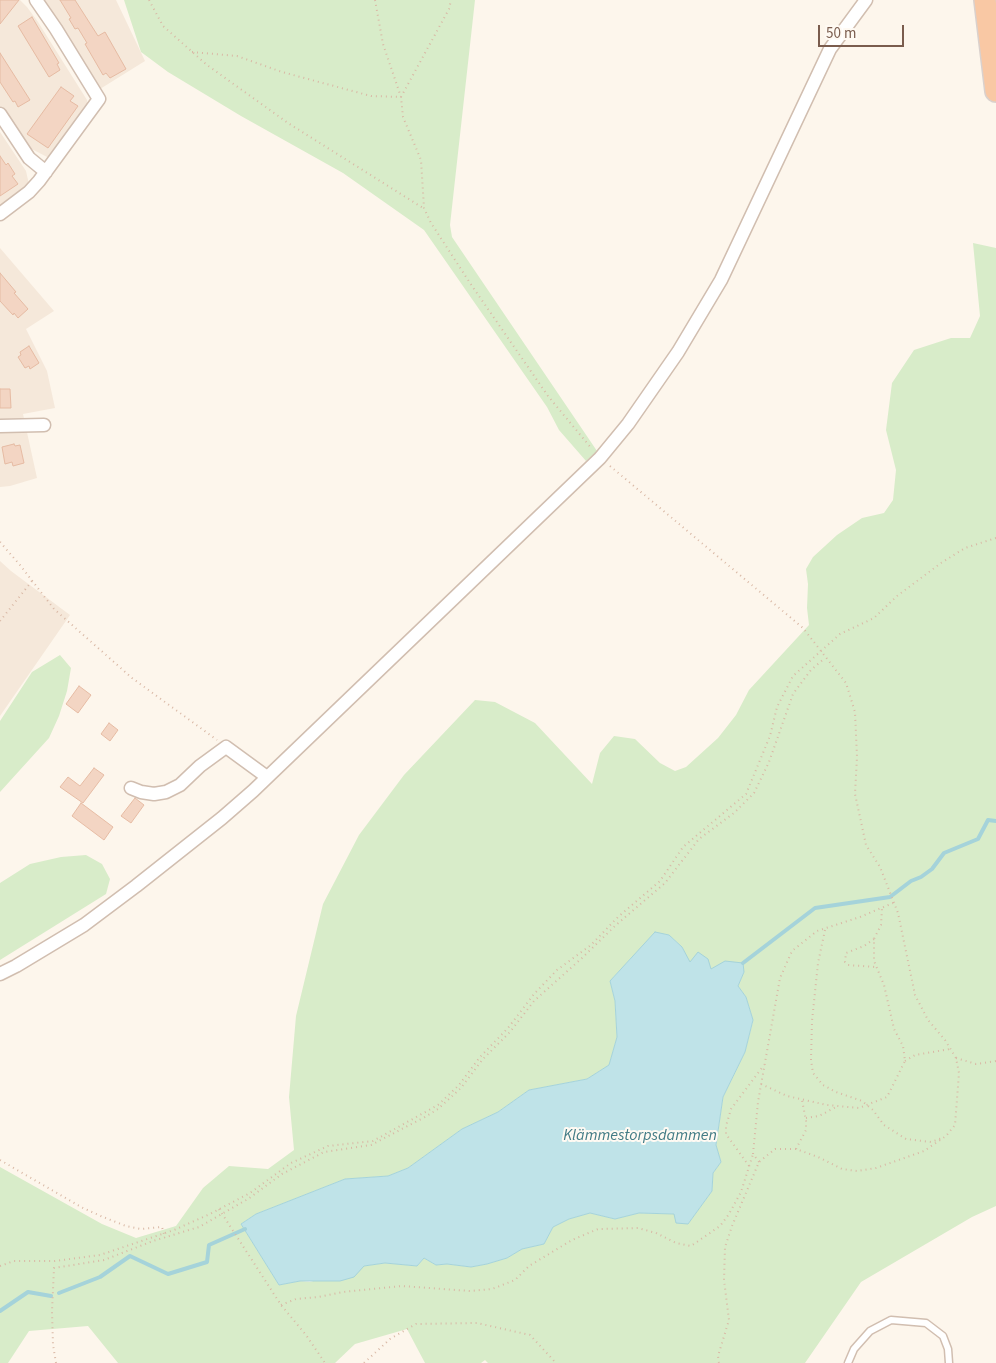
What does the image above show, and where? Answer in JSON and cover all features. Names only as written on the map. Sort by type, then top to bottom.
[{"type":"highway","points":[[986,0],[996,91]]},
{"type":"street","points":[[0,214],[29,192],[46,172],[99,99],[56,28],[36,0]]},
{"type":"street","points":[[0,974],[84,925],[222,818],[600,458],[628,424],[678,352],[721,280],[830,49],[866,0]]},
{"type":"street","points":[[0,114],[29,158],[46,172]]},
{"type":"street","points":[[0,426],[44,426]]},
{"type":"street","points":[[131,788],[154,794],[166,792],[180,784],[226,747],[267,777]]},
{"type":"lane","points":[[848,1363],[854,1349],[870,1331],[891,1320],[926,1323],[944,1336],[948,1349],[949,1363]]},
{"type":"path","points":[[149,0],[163,26],[207,65],[288,123],[424,208]]},
{"type":"path","points":[[375,0],[383,44],[401,97],[403,117],[421,160],[424,208],[431,223],[470,283],[548,396],[600,458],[803,628],[846,684],[855,712],[857,757],[855,794],[866,845],[880,867],[901,925],[915,995],[928,1020],[945,1040],[956,1058],[959,1073],[955,1125],[946,1136],[924,1152],[876,1168],[857,1171],[842,1169],[818,1156],[796,1149],[775,1149],[758,1162],[725,1247],[724,1280],[729,1320],[718,1356],[719,1363]]},
{"type":"path","points":[[401,97],[450,9],[451,0]]},
{"type":"path","points":[[192,52],[237,56],[282,72],[371,96],[401,97]]},
{"type":"path","points":[[0,1266],[14,1262],[55,1261],[100,1255],[164,1233],[219,1210],[250,1193],[291,1163],[328,1146],[372,1141],[438,1105],[459,1085],[480,1056],[508,1028],[534,994],[557,970],[591,946],[618,917],[660,881],[683,848],[746,794],[770,736],[777,707],[793,676],[840,634],[874,618],[897,596],[941,563],[965,548],[996,538]]},
{"type":"path","points":[[0,542],[54,609],[98,649],[132,678],[226,747]]},
{"type":"path","points":[[0,621],[32,581]]},
{"type":"path","points":[[54,1268],[104,1260],[199,1227],[248,1199],[282,1174],[324,1152],[371,1145],[438,1109],[461,1088],[483,1059],[510,1032],[534,1000],[665,883],[699,839],[734,813],[754,793],[769,762],[793,694],[810,670],[825,657]]},
{"type":"path","points":[[281,1305],[296,1300],[343,1292],[402,1286],[470,1291],[492,1289],[515,1280],[528,1266],[572,1240],[598,1229],[638,1228],[656,1233],[676,1243],[691,1246],[720,1226],[729,1214],[743,1186],[753,1154],[761,1084],[780,978],[792,951],[817,931],[893,903]]},
{"type":"path","points":[[882,908],[880,925],[874,939],[875,968],[884,985],[894,1029],[903,1046],[905,1061]]},
{"type":"path","points":[[825,928],[818,963],[812,1021],[811,1060],[813,1073],[823,1085],[836,1092],[862,1101],[884,1125],[906,1139],[930,1142],[946,1136]]},
{"type":"path","points":[[874,939],[864,946],[846,953],[845,962],[848,965],[875,968]]},
{"type":"path","points":[[761,1084],[787,1096],[837,1106],[859,1108],[887,1097],[905,1061],[915,1055],[950,1049]]},
{"type":"path","points":[[956,1058],[976,1064],[996,1061]]},
{"type":"path","points":[[749,1166],[726,1134],[726,1126],[731,1108],[765,1064]]},
{"type":"path","points":[[796,1149],[806,1130],[806,1118],[802,1099]]},
{"type":"path","points":[[806,1118],[819,1116],[837,1106]]},
{"type":"path","points":[[753,1154],[758,1162]]},
{"type":"path","points":[[0,1160],[83,1208],[103,1217],[126,1226],[141,1229],[162,1227],[165,1238]]},
{"type":"path","points":[[743,1186],[749,1187]]},
{"type":"path","points":[[219,1210],[281,1305],[306,1335],[325,1363]]},
{"type":"path","points":[[55,1261],[52,1311],[53,1345],[56,1363]]},
{"type":"path","points":[[364,1363],[390,1338],[416,1324],[477,1323],[530,1335],[556,1363]]},
{"type":"shaded area","points":[[0,0],[20,0],[27,7],[87,100],[87,104],[49,158],[26,146],[0,106]]},
{"type":"shaded area","points":[[43,0],[116,0],[145,61],[100,89]]},
{"type":"shaded area","points":[[0,132],[26,171],[32,198],[0,221]]},
{"type":"shaded area","points":[[0,248],[54,311],[26,329],[47,371],[55,408],[23,414],[37,478],[0,487]]},
{"type":"shaded area","points":[[0,561],[70,615],[0,716]]},
{"type":"green space","points":[[124,0],[475,0],[450,225],[452,237],[597,451],[586,461],[559,430],[547,407],[424,230],[343,173],[241,116],[168,72],[141,52]]},
{"type":"green space","points":[[973,243],[996,248],[996,1206],[972,1217],[861,1282],[805,1363],[488,1363],[485,1360],[481,1363],[425,1363],[407,1329],[355,1344],[335,1363],[118,1363],[88,1326],[29,1331],[8,1363],[0,1363],[0,1167],[102,1224],[136,1238],[176,1226],[203,1188],[229,1166],[268,1169],[294,1150],[289,1097],[296,1016],[323,904],[359,835],[404,775],[475,700],[495,702],[535,723],[592,784],[600,753],[614,736],[635,739],[660,763],[675,771],[686,767],[718,738],[736,715],[749,690],[809,625],[806,569],[813,557],[837,535],[862,518],[884,513],[893,500],[896,470],[886,430],[892,383],[914,350],[951,338],[970,338],[980,316]],"holes":[[[655,933],[669,935],[682,947],[690,963],[711,970],[744,972],[738,986],[746,997],[753,1021],[745,1052],[723,1097],[716,1146],[721,1162],[713,1173],[712,1191],[688,1224],[675,1214],[639,1213],[615,1219],[590,1213],[569,1219],[553,1227],[544,1244],[522,1249],[507,1258],[487,1264],[471,1267],[447,1264],[436,1265],[424,1258],[417,1266],[385,1263],[364,1266],[310,1282],[300,1281],[279,1285],[241,1224],[256,1214],[345,1179],[388,1176],[408,1168],[462,1129],[498,1112],[529,1090],[587,1079],[609,1065],[617,1037],[615,1001],[610,981]]]},
{"type":"green space","points":[[60,655],[71,668],[67,691],[59,716],[49,738],[0,792],[0,721],[32,672]]},
{"type":"green space","points":[[86,855],[102,864],[110,879],[106,894],[0,960],[0,883],[30,864],[61,857]]},
{"type":"water","name":"Klämmestorpsdammen","points":[[655,932],[669,935],[682,947],[690,962],[698,952],[708,959],[711,969],[725,961],[743,963],[744,972],[738,986],[746,997],[753,1020],[745,1052],[723,1097],[716,1145],[721,1162],[713,1173],[712,1191],[688,1224],[676,1223],[674,1214],[639,1213],[615,1219],[590,1213],[569,1219],[553,1227],[544,1244],[522,1249],[507,1258],[487,1264],[471,1267],[447,1264],[436,1265],[424,1258],[417,1266],[385,1263],[364,1266],[354,1277],[340,1281],[300,1281],[279,1285],[241,1224],[256,1214],[345,1179],[388,1176],[408,1168],[462,1129],[498,1112],[529,1090],[587,1079],[609,1065],[617,1037],[615,1001],[610,981]]},
{"type":"building","points":[[0,0],[19,0],[0,24]]},
{"type":"building","points":[[60,0],[75,0],[98,36],[105,32],[126,69],[110,78],[106,73],[103,75],[85,44],[87,43],[78,28],[75,29],[69,19],[71,18]]},
{"type":"building","points":[[32,17],[59,63],[57,64],[60,70],[49,77],[18,26]]},
{"type":"building","points":[[0,53],[30,100],[18,107],[0,82]]},
{"type":"building","points":[[61,87],[74,96],[70,101],[78,106],[48,148],[27,134]]},
{"type":"building","points":[[0,156],[6,165],[8,163],[15,174],[12,176],[18,184],[0,196]]},
{"type":"building","points":[[0,273],[28,309],[18,318],[0,301]]},
{"type":"building","points":[[29,346],[39,363],[30,369],[29,366],[25,368],[18,357],[21,355],[20,352]]},
{"type":"building","points":[[0,389],[10,389],[11,408],[0,408]]},
{"type":"building","points":[[14,444],[15,446],[20,445],[24,463],[13,466],[12,462],[5,464],[2,447]]},
{"type":"building","points":[[79,686],[91,695],[78,713],[66,704]]},
{"type":"building","points":[[109,723],[118,730],[110,741],[101,734]]},
{"type":"building","points":[[94,768],[104,775],[83,803],[60,787],[68,777],[80,786]]},
{"type":"building","points":[[135,798],[144,805],[131,823],[121,816]]},
{"type":"building","points":[[81,803],[113,827],[104,840],[72,816]]},
{"type":"waterway","points":[[743,963],[815,908],[890,897],[911,881],[932,869],[944,853],[978,839],[988,820],[996,821]]},
{"type":"waterway","points":[[59,1293],[100,1277],[130,1256],[168,1274],[207,1262],[209,1245],[245,1229]]},
{"type":"waterway","points":[[0,1311],[28,1292],[51,1296]]}]
